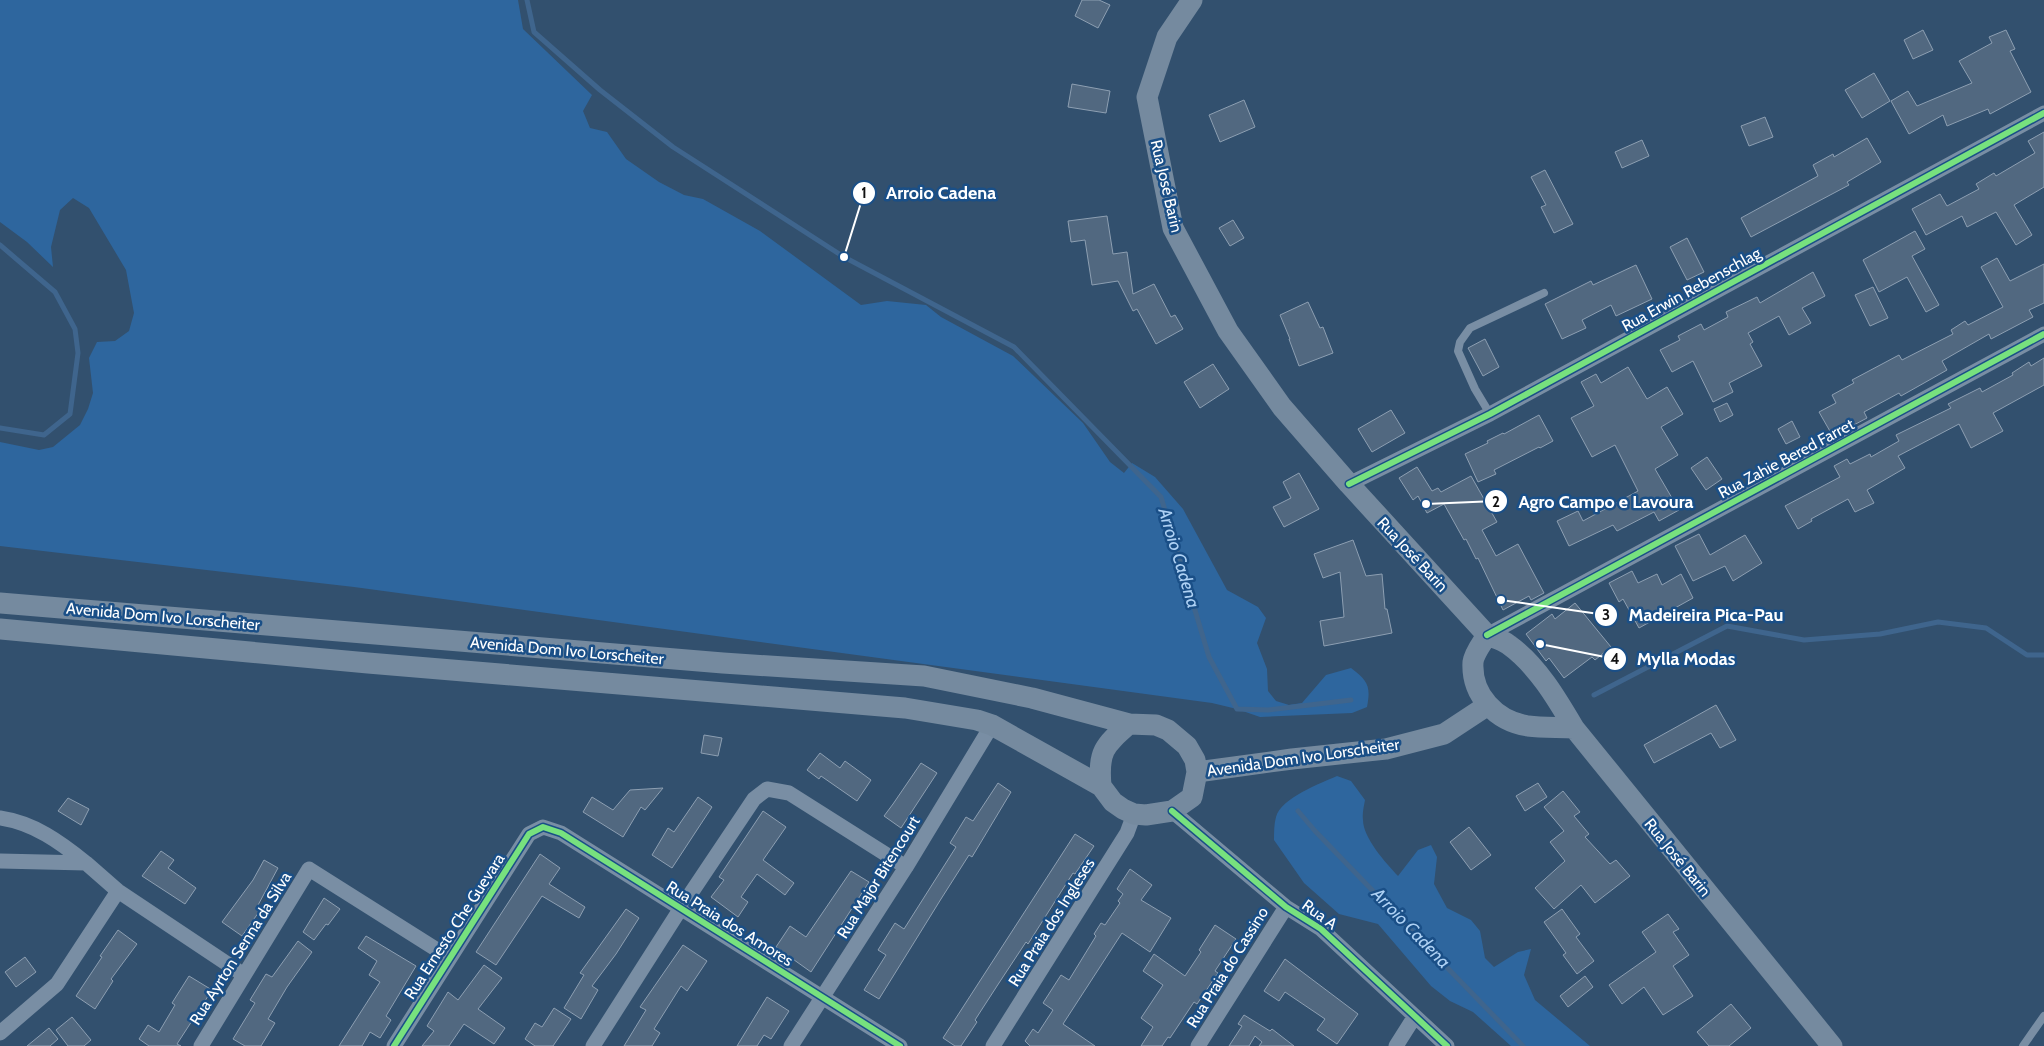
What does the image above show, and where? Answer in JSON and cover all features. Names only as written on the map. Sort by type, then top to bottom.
[{"type":"main road","name":"Rua José Barin","points":[[1192,0],[1167,36],[1147,97],[1174,228],[1228,331],[1282,408],[1349,484],[1488,635],[1509,644],[1534,669],[1560,704],[1574,728],[1832,1046]]},
{"type":"main road","name":"Avenida Dom Ivo Lorscheiter","points":[[0,603],[713,662],[924,676],[1032,698],[1129,724],[1156,725],[1168,730],[1187,746],[1195,760],[1197,772],[1192,797],[1172,810],[1146,815],[1134,814],[1123,810],[1113,802],[1101,786],[992,725],[905,708],[378,664],[0,629]]},
{"type":"main road","points":[[1488,635],[1473,660],[1478,690],[1496,714],[1527,726],[1574,728]]},
{"type":"main road","name":"Avenida Dom Ivo Lorscheiter","points":[[1197,772],[1283,760],[1386,749],[1444,734],[1488,705]]},
{"type":"main road","points":[[1101,786],[1100,764],[1105,747],[1112,738],[1129,724]]},
{"type":"street","name":"Rua Erwin Rebenschlag","points":[[1349,484],[1490,414],[2044,113]]},
{"type":"street","name":"Rua Zahie Bered Farret","points":[[1488,635],[2044,334]]},
{"type":"street","name":"Rua Major Bitencourt","points":[[792,1046],[906,866],[992,725]]},
{"type":"street","points":[[593,1046],[680,908],[754,799],[767,789],[789,793],[906,866]]},
{"type":"street","name":"Rua A","points":[[1172,810],[1286,907],[1321,929],[1446,1046]]},
{"type":"street","name":"Rua Praia dos Ingleses","points":[[993,1046],[1127,833],[1134,814]]},
{"type":"street","points":[[0,818],[20,823],[60,841],[118,890],[244,975]]},
{"type":"street","name":"Rua Praia dos Amores","points":[[543,826],[560,832],[900,1046]]},
{"type":"street","name":"Rua Ernesto Che Guevara","points":[[394,1046],[529,834],[543,826]]},
{"type":"street","points":[[0,861],[86,863]]},
{"type":"street","name":"Rua Ayrton Senna da Silva","points":[[204,1044],[309,869],[450,958]]},
{"type":"street","points":[[0,1033],[57,984],[118,890]]},
{"type":"street","name":"Rua Praia do Cassino","points":[[1198,1046],[1286,907]]},
{"type":"street","points":[[1396,1046],[1415,1016]]},
{"type":"lane","points":[[1490,414],[1458,351],[1460,342],[1470,328],[1544,294]]},
{"type":"lane","points":[[2023,1046],[2044,1016]]},
{"type":"shaded area","points":[[0,0],[518,0],[523,29],[592,95],[583,111],[590,128],[607,132],[626,159],[659,182],[684,195],[703,199],[760,231],[861,305],[887,301],[926,305],[941,317],[1013,356],[1083,423],[1110,462],[1124,473],[1132,463],[1155,477],[1183,509],[1227,590],[1258,607],[1266,618],[1257,643],[1267,669],[1268,691],[1276,701],[1289,705],[1302,703],[1326,675],[1351,668],[1367,684],[1369,694],[1367,707],[1352,713],[1260,717],[1212,703],[354,587],[0,546],[0,442],[39,450],[53,447],[80,425],[93,393],[89,358],[97,342],[115,341],[129,331],[134,313],[126,270],[89,208],[73,198],[60,210],[51,247],[53,267],[27,242],[0,222]]},
{"type":"shaded area","points":[[1337,776],[1351,781],[1365,800],[1363,817],[1367,835],[1376,850],[1398,876],[1418,850],[1431,845],[1437,857],[1434,884],[1447,908],[1471,920],[1480,931],[1485,958],[1494,967],[1518,952],[1531,949],[1524,975],[1535,1000],[1590,1046],[1511,1046],[1473,1012],[1450,1001],[1431,986],[1378,924],[1339,914],[1304,883],[1274,840],[1276,817],[1279,810],[1293,798]]},
{"type":"building","points":[[1082,0],[1099,0],[1110,5],[1098,28],[1075,16]]},
{"type":"building","points":[[1923,30],[1933,50],[1913,59],[1904,40]]},
{"type":"building","points":[[2006,30],[2015,49],[2010,51],[2031,92],[1990,114],[1988,109],[1947,126],[1943,115],[1909,134],[1891,101],[1908,91],[1917,106],[1972,83],[1959,61],[1992,43],[1989,37]]},
{"type":"building","points":[[1874,73],[1890,101],[1862,118],[1845,90]]},
{"type":"building","points":[[1072,84],[1110,91],[1106,113],[1068,107]]},
{"type":"building","points":[[1244,100],[1255,127],[1220,142],[1209,115]]},
{"type":"building","points":[[1765,117],[1773,137],[1749,146],[1741,126]]},
{"type":"building","points":[[2044,132],[2044,187],[2014,205],[2032,235],[2016,245],[1996,212],[1967,227],[1962,216],[1926,235],[1912,209],[1940,194],[1947,206],[1979,189],[1976,184],[1994,173],[1996,176],[2035,153],[2028,141]]},
{"type":"building","points":[[1867,138],[1881,162],[1847,182],[1849,185],[1751,237],[1741,218],[1818,176],[1813,165],[1833,154],[1834,157]]},
{"type":"building","points":[[1642,140],[1649,156],[1622,168],[1615,152]]},
{"type":"building","points":[[1545,170],[1573,224],[1554,233],[1541,207],[1546,205],[1531,177]]},
{"type":"building","points":[[1107,216],[1113,254],[1127,252],[1133,294],[1154,284],[1171,317],[1175,315],[1183,329],[1156,344],[1137,309],[1133,311],[1118,281],[1092,285],[1085,240],[1071,242],[1068,221]]},
{"type":"building","points":[[1233,220],[1244,238],[1230,246],[1219,228]]},
{"type":"building","points":[[1915,231],[1925,249],[1912,256],[1939,305],[1926,312],[1907,277],[1879,292],[1863,260]]},
{"type":"building","points":[[1687,238],[1704,272],[1687,280],[1670,247]]},
{"type":"building","points":[[1997,258],[2010,281],[2044,264],[2044,303],[2029,310],[2033,317],[1991,339],[1989,334],[1942,361],[1947,370],[1901,396],[1899,393],[1864,412],[1867,418],[1850,427],[1847,423],[1831,433],[1819,412],[1836,403],[1832,395],[1854,383],[1852,380],[1899,355],[1902,360],[1953,334],[1951,330],[1965,321],[1968,325],[2003,307],[1981,267]]},
{"type":"building","points":[[1636,265],[1652,299],[1616,316],[1611,305],[1582,320],[1586,328],[1562,339],[1545,304],[1591,281],[1593,285]]},
{"type":"building","points":[[1813,272],[1825,296],[1802,308],[1811,323],[1789,335],[1779,316],[1748,333],[1753,342],[1750,344],[1762,366],[1729,383],[1733,392],[1713,402],[1693,361],[1672,372],[1660,350],[1680,340],[1678,336],[1701,324],[1704,330],[1728,317],[1726,312],[1757,297],[1760,303]]},
{"type":"building","points":[[1873,287],[1888,318],[1870,326],[1855,295]]},
{"type":"building","points":[[1308,302],[1320,328],[1323,327],[1333,353],[1299,366],[1280,315]]},
{"type":"building","points":[[1485,339],[1499,367],[1483,376],[1468,348]]},
{"type":"building","points":[[2044,358],[2044,385],[1993,413],[2003,431],[1971,448],[1959,424],[1898,456],[1905,468],[1867,490],[1874,503],[1855,512],[1848,499],[1811,519],[1812,521],[1798,529],[1785,506],[1840,477],[1834,466],[1847,459],[1850,464],[1870,454],[1871,457],[1899,441],[1896,435],[1951,408],[1948,404],[1980,388],[1982,392],[2013,375],[2012,373],[2029,362],[2031,366]]},
{"type":"building","points":[[1213,364],[1229,389],[1200,408],[1184,382]]},
{"type":"building","points":[[1628,367],[1647,399],[1667,387],[1683,414],[1661,427],[1678,455],[1655,469],[1679,510],[1659,521],[1654,512],[1617,531],[1613,525],[1569,546],[1557,521],[1578,511],[1583,521],[1638,491],[1615,445],[1592,457],[1571,418],[1594,406],[1581,382],[1596,374],[1601,383]]},
{"type":"building","points":[[1727,403],[1733,415],[1720,422],[1714,409]]},
{"type":"building","points":[[1391,410],[1405,433],[1372,452],[1358,429]]},
{"type":"building","points":[[1539,415],[1553,441],[1494,470],[1496,474],[1478,482],[1465,454]]},
{"type":"building","points":[[1792,421],[1800,437],[1786,444],[1778,429]]},
{"type":"building","points":[[1707,457],[1722,479],[1706,490],[1691,468]]},
{"type":"building","points":[[1417,467],[1432,491],[1438,488],[1441,492],[1471,476],[1497,522],[1482,530],[1496,556],[1518,544],[1544,593],[1531,600],[1529,596],[1503,610],[1478,558],[1476,559],[1466,539],[1464,540],[1444,504],[1427,513],[1418,496],[1413,500],[1399,478]]},
{"type":"building","points":[[1299,473],[1319,509],[1284,527],[1273,507],[1291,498],[1283,482]]},
{"type":"building","points":[[1699,534],[1710,555],[1745,535],[1762,563],[1733,581],[1725,566],[1693,581],[1675,546]]},
{"type":"building","points":[[1353,540],[1366,576],[1382,574],[1385,609],[1387,609],[1392,633],[1324,646],[1320,621],[1344,617],[1340,572],[1323,578],[1314,554]]},
{"type":"building","points":[[1632,571],[1638,583],[1657,574],[1662,585],[1681,574],[1693,598],[1639,628],[1623,599],[1619,602],[1609,583]]},
{"type":"building","points":[[1575,603],[1611,647],[1595,660],[1592,657],[1564,678],[1549,658],[1546,661],[1526,634],[1552,614],[1555,619]]},
{"type":"building","points":[[1716,705],[1736,740],[1720,748],[1711,733],[1654,763],[1644,745]]},
{"type":"building","points":[[704,735],[722,738],[718,756],[701,753]]},
{"type":"building","points":[[820,753],[840,768],[845,761],[871,780],[857,801],[821,776],[819,779],[807,770]]},
{"type":"building","points":[[921,763],[937,773],[901,828],[884,816]]},
{"type":"building","points":[[998,783],[1011,792],[972,857],[969,855],[879,999],[864,990],[886,955],[878,950],[895,923],[904,929],[956,847],[950,843],[966,817],[973,821]]},
{"type":"building","points":[[1538,783],[1547,797],[1525,811],[1516,796]]},
{"type":"building","points":[[663,788],[645,810],[641,807],[623,837],[583,812],[592,797],[613,810],[630,790]]},
{"type":"building","points":[[1563,791],[1580,812],[1574,816],[1589,834],[1585,837],[1610,864],[1616,860],[1630,876],[1595,903],[1581,885],[1554,909],[1535,888],[1565,861],[1550,842],[1564,831],[1544,807]]},
{"type":"building","points":[[698,797],[712,807],[672,868],[652,855],[668,828],[674,832]]},
{"type":"building","points":[[68,798],[89,809],[81,825],[58,811]]},
{"type":"building","points":[[763,811],[786,827],[763,860],[794,883],[785,895],[757,874],[741,897],[748,902],[738,917],[711,897],[724,880],[719,877]]},
{"type":"building","points":[[1469,827],[1491,855],[1471,870],[1450,842]]},
{"type":"building","points":[[1075,834],[1094,846],[1075,874],[1073,873],[1028,944],[1026,942],[975,1020],[977,1022],[961,1046],[955,1046],[943,1038]]},
{"type":"building","points":[[161,851],[174,860],[168,868],[196,888],[185,904],[142,876]]},
{"type":"building","points":[[540,854],[560,868],[549,884],[585,907],[579,918],[542,896],[496,965],[476,952]]},
{"type":"building","points":[[264,860],[278,868],[257,907],[261,909],[242,936],[222,922],[253,880]]},
{"type":"building","points":[[1130,869],[1152,885],[1141,900],[1171,918],[1150,952],[1122,933],[1063,1024],[1095,1046],[1030,1046],[1025,1041],[1033,1029],[1038,1033],[1053,1010],[1043,1003],[1061,975],[1069,980],[1096,936],[1094,934],[1101,923],[1105,925],[1120,903],[1118,901],[1123,894],[1117,889]]},
{"type":"building","points":[[851,871],[869,882],[811,972],[776,947],[790,926],[806,937]]},
{"type":"building","points":[[324,898],[340,909],[314,940],[303,932]]},
{"type":"building","points":[[626,909],[639,918],[616,954],[592,986],[598,990],[581,1019],[564,1008],[584,975],[580,973]]},
{"type":"building","points":[[1562,909],[1580,934],[1576,937],[1594,961],[1577,974],[1563,955],[1566,953],[1544,922]]},
{"type":"building","points":[[1668,914],[1679,929],[1673,932],[1689,955],[1673,966],[1693,996],[1663,1015],[1644,987],[1622,1004],[1609,985],[1656,952],[1642,932]]},
{"type":"building","points":[[1215,925],[1236,939],[1215,971],[1218,973],[1197,1004],[1194,1002],[1170,1038],[1168,1037],[1162,1046],[1141,1046],[1153,1027],[1141,1018],[1163,985],[1143,971],[1154,954],[1185,976],[1201,952],[1199,950]]},
{"type":"building","points":[[118,930],[137,944],[111,979],[113,981],[95,1009],[76,996]]},
{"type":"building","points":[[366,936],[416,966],[386,1016],[391,1020],[380,1038],[370,1032],[362,1046],[339,1046],[380,982],[369,975],[377,961],[358,948]]},
{"type":"building","points":[[298,941],[312,952],[287,987],[268,1019],[275,1023],[261,1046],[245,1046],[233,1039],[255,1003],[250,1000],[266,974],[272,977]]},
{"type":"building","points":[[683,945],[707,961],[687,991],[681,986],[654,1029],[660,1033],[652,1046],[624,1046],[646,1010],[640,1007]]},
{"type":"building","points":[[25,957],[36,972],[16,987],[5,972]]},
{"type":"building","points":[[1285,959],[1358,1014],[1337,1044],[1317,1030],[1325,1019],[1285,992],[1279,1001],[1264,991]]},
{"type":"building","points":[[484,965],[502,978],[478,1009],[505,1028],[494,1044],[464,1024],[449,1046],[422,1046],[434,1031],[427,1026],[448,992],[458,1000]]},
{"type":"building","points":[[189,976],[212,990],[177,1044],[181,1046],[149,1046],[139,1039],[148,1025],[159,1032],[175,1005],[172,1003]]},
{"type":"building","points":[[1585,976],[1593,987],[1568,1007],[1560,996]]},
{"type":"building","points":[[767,997],[789,1011],[771,1039],[764,1035],[757,1046],[737,1046]]},
{"type":"building","points":[[1731,1004],[1751,1028],[1729,1046],[1709,1046],[1697,1032]]},
{"type":"building","points":[[554,1008],[571,1019],[553,1046],[535,1046],[525,1039],[535,1023],[542,1027]]},
{"type":"building","points":[[1244,1015],[1270,1031],[1272,1029],[1294,1046],[1259,1046],[1262,1042],[1255,1036],[1249,1046],[1229,1046],[1242,1026],[1238,1024]]},
{"type":"building","points":[[72,1017],[91,1040],[84,1046],[68,1046],[56,1030]]},
{"type":"building","points":[[49,1028],[58,1039],[50,1046],[27,1046]]},
{"type":"waterway","name":"Arroio Cadena","points":[[527,0],[534,32],[600,90],[673,147],[844,257],[1014,347],[1161,497],[1209,657],[1237,709],[1268,710],[1351,700]]},
{"type":"waterway","name":"Arroio Cadena","points":[[0,245],[55,292],[75,329],[78,353],[70,414],[44,435],[0,428]]},
{"type":"waterway","points":[[1594,695],[1727,626],[1804,640],[1880,634],[1938,622],[1986,628],[2027,655],[2044,655]]},
{"type":"waterway","name":"Arroio Cadena","points":[[1298,811],[1315,831],[1523,1046]]},
{"type":"cycle path","points":[[1349,484],[1490,414],[2044,113]]},
{"type":"cycle path","points":[[1487,635],[2044,334]]},
{"type":"cycle path","points":[[1172,811],[1286,907],[1321,929],[1447,1046]]},
{"type":"cycle path","points":[[394,1046],[529,834],[543,827],[561,833],[900,1046]]},
{"type":"place","name":"Arroio Cadena","points":[[844,257]]},
{"type":"place","name":"Agro Campo e Lavoura","points":[[1426,504]]},
{"type":"place","name":"Madeireira Pica-Pau","points":[[1501,600]]},
{"type":"place","name":"Mylla Modas","points":[[1540,644]]}]
